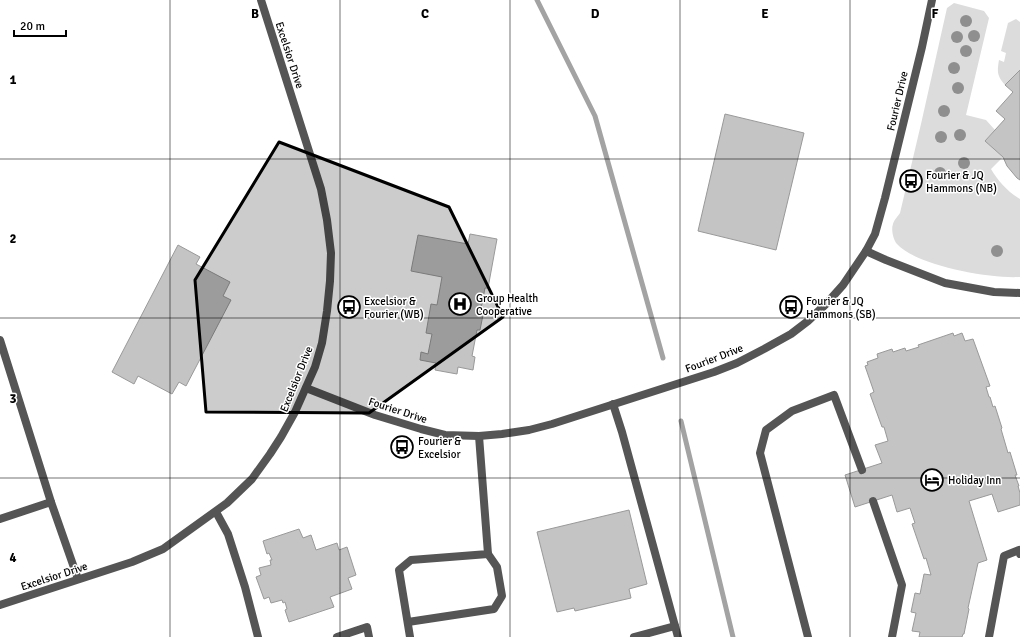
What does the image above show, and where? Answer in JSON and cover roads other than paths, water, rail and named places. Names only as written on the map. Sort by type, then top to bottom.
[{"type":"street","name":"Excelsior Drive","points":[[0,605],[132,562],[163,549],[216,512],[252,479],[282,437],[306,388],[315,367],[322,343],[327,311],[330,281],[330,246],[327,220],[321,188],[261,0]]},
{"type":"street","name":"Fourier Drive","points":[[306,388],[375,415],[445,435],[479,436],[502,434],[529,430],[714,372],[737,363],[791,334],[826,304],[843,284],[866,251],[875,234],[922,47],[932,0]]},
{"type":"street","points":[[866,251],[945,283],[994,292],[1020,293]]},
{"type":"street","points":[[0,340],[78,579]]},
{"type":"street","points":[[808,637],[760,453],[766,430],[792,411],[834,395],[862,470]]},
{"type":"street","points":[[613,404],[678,637]]},
{"type":"street","points":[[408,622],[494,609],[502,596],[498,567],[488,554],[479,436]]},
{"type":"street","points":[[873,501],[902,585],[892,637]]},
{"type":"street","points":[[0,519],[52,502]]},
{"type":"street","points":[[216,512],[228,534],[245,587],[258,637]]},
{"type":"street","points":[[989,637],[1004,556],[1018,550],[1020,554]]},
{"type":"street","points":[[410,637],[399,570],[411,560],[488,554]]},
{"type":"street","points":[[634,637],[675,626]]},
{"type":"street","points":[[337,637],[367,627],[369,637]]},
{"type":"waterway","points":[[537,0],[595,116],[663,358]]},
{"type":"waterway","points":[[681,421],[733,637]]},
{"type":"place","name":"Fourier & JQ Hammons (NB)","points":[[911,181]]},
{"type":"place","name":"Group Health Cooperative","points":[[460,304]]},
{"type":"place","name":"Excelsior & Fourier (WB)","points":[[349,307]]},
{"type":"place","name":"Fourier & JQ Hammons (SB)","points":[[791,307]]},
{"type":"place","name":"Fourier & Excelsior","points":[[402,447]]},
{"type":"place","name":"Holiday Inn","points":[[932,480]]}]
